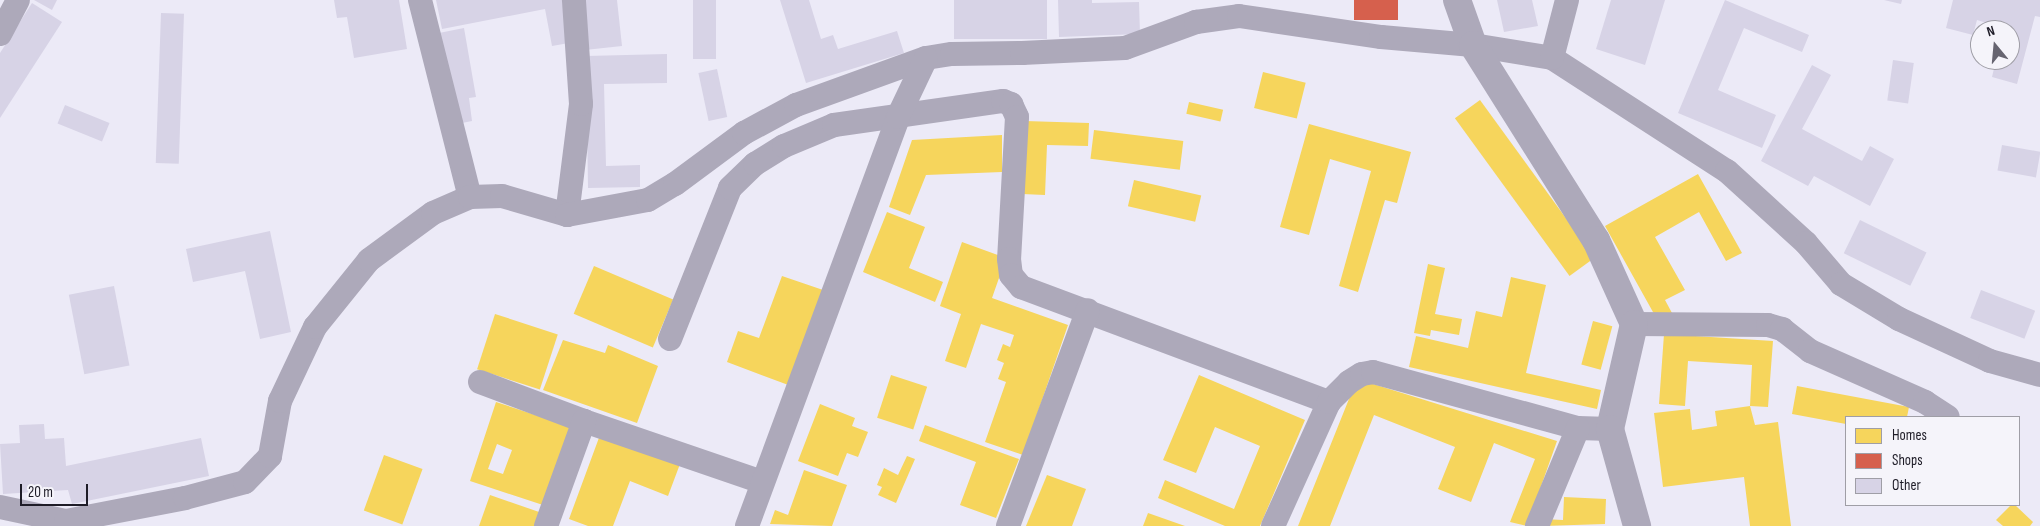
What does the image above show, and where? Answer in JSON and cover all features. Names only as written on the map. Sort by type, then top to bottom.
[{"type":"street","points":[[0,34],[18,0]]},
{"type":"street","points":[[420,0],[470,197]]},
{"type":"street","points":[[568,215],[581,104],[574,0]]},
{"type":"street","points":[[1457,0],[1473,46],[1596,240],[1634,324],[1610,430],[1637,526]]},
{"type":"street","points":[[1552,58],[1567,0]]},
{"type":"street","points":[[0,506],[66,521],[185,498],[245,482],[270,456],[280,401],[315,327],[368,260],[433,213],[470,197],[502,196],[568,215],[648,200],[675,184],[744,133],[796,105],[926,58],[952,54],[1125,48],[1196,22],[1239,16],[1381,37],[1473,46],[1552,58],[1727,171],[1806,243],[1841,284],[1899,319],[1982,357],[2040,375]]},
{"type":"street","points":[[747,526],[898,116],[926,58]]},
{"type":"street","points":[[670,339],[730,188],[755,164],[784,146],[834,125],[1003,101],[1011,104],[1016,116],[1009,259],[1011,275],[1020,287],[1088,310],[1329,402]]},
{"type":"street","points":[[1008,526],[1088,310]]},
{"type":"street","points":[[1634,324],[1768,324],[1782,329],[1810,351],[1925,402],[1946,416]]},
{"type":"street","points":[[1273,526],[1329,402],[1349,382],[1362,374],[1373,372],[1578,428],[1610,430]]},
{"type":"street","points":[[480,382],[584,421],[762,482]]},
{"type":"street","points":[[546,526],[584,421]]},
{"type":"street","points":[[1536,526],[1578,428]]},
{"type":"building: Homes","points":[[1263,72],[1306,83],[1297,119],[1254,108]]},
{"type":"building: Homes","points":[[1480,100],[1595,258],[1570,276],[1455,118]]},
{"type":"building: Homes","points":[[1189,102],[1223,110],[1220,122],[1186,114]]},
{"type":"building: Homes","points":[[1025,121],[1089,123],[1088,146],[1047,145],[1045,195],[1022,194]]},
{"type":"building: Homes","points":[[1309,124],[1411,152],[1397,203],[1385,200],[1358,292],[1339,286],[1371,171],[1330,159],[1309,235],[1280,227]]},
{"type":"building: Homes","points":[[1094,130],[1183,141],[1180,170],[1090,159]]},
{"type":"building: Homes","points":[[1002,135],[1002,172],[926,175],[910,215],[889,207],[912,140]]},
{"type":"building: Homes","points":[[1698,174],[1742,253],[1726,261],[1699,212],[1655,237],[1685,290],[1665,300],[1672,313],[1658,321],[1605,226]]},
{"type":"building: Homes","points":[[1134,180],[1201,196],[1195,222],[1128,206]]},
{"type":"building: Homes","points":[[887,212],[925,227],[909,268],[943,282],[935,302],[863,272]]},
{"type":"building: Homes","points":[[962,242],[1006,258],[992,298],[1068,325],[1023,455],[985,442],[1006,382],[998,379],[1004,363],[997,360],[1003,344],[1010,347],[1014,335],[981,324],[966,368],[945,361],[961,314],[940,306]]},
{"type":"building: Homes","points":[[1428,264],[1445,268],[1435,314],[1462,319],[1459,335],[1431,330],[1430,336],[1414,333]]},
{"type":"building: Homes","points":[[594,266],[673,300],[653,347],[574,314]]},
{"type":"building: Homes","points":[[782,276],[826,291],[791,386],[727,362],[738,331],[759,338]]},
{"type":"building: Homes","points":[[1511,277],[1546,285],[1526,373],[1601,390],[1597,409],[1409,367],[1416,336],[1468,348],[1476,311],[1502,317]]},
{"type":"building: Homes","points":[[495,314],[558,334],[540,390],[477,369]]},
{"type":"building: Homes","points":[[1593,321],[1612,326],[1601,370],[1581,364]]},
{"type":"building: Homes","points":[[1664,334],[1773,341],[1768,407],[1750,406],[1752,365],[1688,361],[1685,406],[1659,404]]},
{"type":"building: Homes","points":[[563,340],[605,353],[608,345],[658,366],[637,423],[543,390]]},
{"type":"building: Homes","points":[[891,375],[927,387],[913,430],[877,418]]},
{"type":"building: Homes","points":[[1199,375],[1305,420],[1260,526],[1225,526],[1158,498],[1165,480],[1234,509],[1260,446],[1215,427],[1196,473],[1163,460]]},
{"type":"building: Homes","points":[[1357,379],[1557,441],[1527,526],[1510,522],[1535,459],[1494,443],[1471,502],[1438,489],[1455,447],[1374,415],[1330,526],[1298,526]]},
{"type":"building: Homes","points":[[1797,386],[1909,407],[1907,416],[1845,416],[1845,424],[1792,414]]},
{"type":"building: Homes","points":[[496,402],[572,427],[546,506],[470,481]],"holes":[[[497,444],[512,450],[503,474],[488,469]]]},
{"type":"building: Homes","points":[[820,404],[855,418],[852,426],[868,432],[858,457],[847,453],[838,476],[798,461]]},
{"type":"building: Homes","points":[[1750,406],[1755,425],[1778,422],[1791,526],[1750,526],[1744,477],[1663,487],[1654,413],[1690,409],[1692,430],[1717,426],[1715,411]]},
{"type":"building: Homes","points":[[925,425],[1019,459],[996,518],[960,505],[976,462],[919,441]]},
{"type":"building: Homes","points":[[600,435],[680,464],[668,496],[630,481],[613,526],[588,526],[569,519]]},
{"type":"building: Homes","points":[[384,455],[423,469],[402,524],[364,510]]},
{"type":"building: Homes","points":[[907,456],[915,459],[896,503],[878,495],[882,487],[877,485],[884,468],[898,475]]},
{"type":"building: Homes","points":[[804,470],[847,485],[832,526],[770,524],[775,510],[788,515]]},
{"type":"building: Homes","points":[[1047,475],[1086,489],[1072,526],[1026,526]]},
{"type":"building: Homes","points":[[490,495],[542,513],[538,526],[479,526]]},
{"type":"building: Homes","points":[[1564,497],[1606,499],[1605,524],[1543,526],[1543,519],[1563,520]]},
{"type":"building: Homes","points":[[2010,506],[2016,506],[2033,522],[2030,526],[2003,526],[1996,520]]},
{"type":"building: Homes","points":[[1148,513],[1185,526],[1143,526]]},
{"type":"building: Shops","points":[[1354,0],[1398,0],[1398,20],[1354,20]]},
{"type":"building: Other","points":[[34,0],[57,0],[52,10]]},
{"type":"building: Other","points":[[334,0],[399,0],[407,49],[354,58],[347,17],[337,18]]},
{"type":"building: Other","points":[[436,0],[562,0],[569,43],[552,46],[545,9],[442,29]]},
{"type":"building: Other","points":[[584,0],[617,0],[622,46],[585,50]]},
{"type":"building: Other","points":[[693,0],[716,0],[716,59],[693,59]]},
{"type":"building: Other","points":[[780,0],[809,0],[821,39],[833,35],[838,49],[897,31],[904,53],[806,83]]},
{"type":"building: Other","points":[[954,0],[1047,0],[1047,39],[954,39]]},
{"type":"building: Other","points":[[1058,0],[1092,0],[1092,3],[1139,2],[1140,34],[1059,37]]},
{"type":"building: Other","points":[[1497,0],[1532,0],[1538,26],[1504,32]]},
{"type":"building: Other","points":[[1611,0],[1665,0],[1645,65],[1596,49]]},
{"type":"building: Other","points":[[1725,0],[1809,35],[1802,52],[1744,28],[1718,90],[1776,115],[1762,148],[1678,113]]},
{"type":"building: Other","points":[[1884,0],[1902,0],[1901,4]]},
{"type":"building: Other","points":[[1953,0],[2040,0],[2040,17],[2035,16],[2017,84],[1992,77],[1994,70],[2020,70],[2020,20],[1970,20],[1970,34],[1946,28]]},
{"type":"building: Other","points":[[32,3],[62,22],[0,118],[0,53]]},
{"type":"building: Other","points":[[161,13],[184,14],[179,164],[156,163]]},
{"type":"building: Other","points":[[464,28],[476,97],[469,98],[472,121],[457,124],[434,34]]},
{"type":"building: Other","points":[[667,54],[667,83],[604,84],[606,166],[640,165],[640,187],[588,188],[586,56]]},
{"type":"building: Other","points":[[1893,60],[1914,63],[1908,104],[1887,101]]},
{"type":"building: Other","points":[[1812,65],[1831,75],[1802,129],[1862,161],[1870,146],[1894,159],[1870,206],[1814,176],[1808,186],[1761,161]]},
{"type":"building: Other","points":[[717,69],[727,117],[709,121],[698,73]]},
{"type":"building: Other","points":[[65,105],[110,123],[102,142],[58,124]]},
{"type":"building: Other","points":[[2002,145],[2040,152],[2036,177],[1997,171]]},
{"type":"building: Other","points":[[1860,220],[1927,252],[1910,286],[1844,253]]},
{"type":"building: Other","points":[[270,231],[291,332],[260,339],[245,271],[193,282],[186,249]]},
{"type":"building: Other","points":[[114,286],[129,366],[84,374],[69,295]]},
{"type":"building: Other","points":[[1981,290],[2035,311],[2024,339],[1970,318]]},
{"type":"building: Other","points":[[44,424],[45,439],[64,438],[66,466],[201,438],[209,476],[72,504],[68,490],[3,494],[0,444],[20,443],[19,425]]}]
